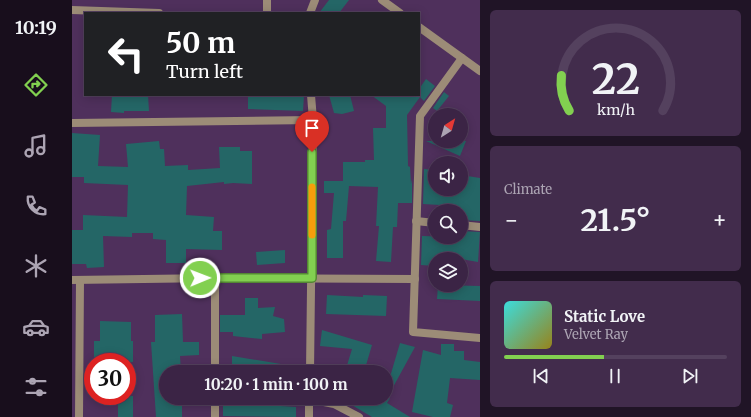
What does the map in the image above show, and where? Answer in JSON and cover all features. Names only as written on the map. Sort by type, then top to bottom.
[{"type":"street","points":[[267,0],[267,12]]},
{"type":"street","points":[[310,12],[315,0]]},
{"type":"street","points":[[382,0],[399,12]]},
{"type":"street","points":[[72,10],[130,12]]},
{"type":"street","points":[[420,28],[480,71]]},
{"type":"street","points":[[462,58],[420,116],[413,332],[480,338]]},
{"type":"street","points":[[310,365],[312,278],[311,96]]},
{"type":"street","points":[[72,123],[312,120]]},
{"type":"street","points":[[416,221],[428,222]]},
{"type":"street","points":[[468,226],[480,227]]},
{"type":"street","points":[[79,417],[76,280],[215,278],[414,279]]},
{"type":"street","points":[[215,278],[215,365]]},
{"type":"street","points":[[215,405],[215,417]]},
{"type":"street","points":[[309,405],[309,417]]},
{"type":"street","points":[[336,405],[359,417]]},
{"type":"building","points":[[329,0],[349,0],[340,12],[320,12]]},
{"type":"building","points":[[426,79],[435,86],[424,101],[420,97],[407,115],[408,166],[410,167],[411,184],[412,179],[412,203],[398,203],[397,227],[393,227],[391,262],[376,261],[379,226],[376,226],[378,187],[349,186],[346,221],[343,221],[343,258],[327,258],[327,230],[331,229],[334,193],[324,193],[324,181],[343,181],[343,162],[365,162],[365,160],[374,160],[373,128],[386,128],[386,106],[372,96],[420,96],[420,88]]},
{"type":"building","points":[[444,92],[449,96],[439,108],[433,108]]},
{"type":"building","points":[[112,96],[148,96],[149,111],[124,111],[124,113],[111,112]]},
{"type":"building","points":[[248,96],[304,96],[303,111],[248,109]]},
{"type":"building","points":[[329,96],[350,96],[354,111],[342,114],[334,113]]},
{"type":"building","points":[[72,133],[100,135],[98,166],[128,167],[126,144],[159,141],[160,149],[164,149],[165,166],[188,165],[188,170],[220,168],[219,147],[240,147],[240,151],[252,151],[252,184],[224,184],[224,182],[187,186],[186,215],[214,217],[213,231],[222,231],[222,250],[186,249],[186,263],[166,263],[166,240],[153,239],[153,233],[132,233],[132,237],[103,236],[104,267],[87,268],[86,264],[72,264],[72,230],[83,230],[83,215],[127,217],[128,185],[84,183],[84,177],[72,177]]},
{"type":"building","points":[[442,148],[463,148],[460,156]]},
{"type":"building","points":[[424,169],[428,169],[428,196],[468,196],[468,176],[480,178],[480,221],[468,220],[468,204],[423,204]]},
{"type":"building","points":[[468,231],[480,232],[478,262],[468,260],[468,252],[428,252],[428,266],[421,265],[422,236],[428,236],[428,244],[468,244]]},
{"type":"building","points":[[285,250],[285,263],[257,265],[256,252]]},
{"type":"building","points":[[468,286],[480,286],[480,301],[437,299],[438,292],[468,292]]},
{"type":"building","points":[[327,295],[363,297],[363,295],[387,296],[386,316],[326,314]]},
{"type":"building","points":[[245,298],[258,298],[258,308],[275,307],[273,316],[284,319],[285,332],[262,334],[262,339],[233,336],[233,332],[220,332],[220,315],[245,315]]},
{"type":"building","points":[[182,314],[183,342],[199,342],[199,355],[180,356],[181,365],[159,365],[159,405],[182,405],[182,417],[156,417],[151,342],[155,342],[155,315]]},
{"type":"building","points":[[100,321],[131,322],[131,341],[133,341],[133,353],[94,353],[94,341],[100,341]]},
{"type":"building","points":[[322,330],[372,345],[366,365],[347,365],[352,349],[320,346]]},
{"type":"building","points":[[400,343],[415,347],[393,387],[393,367]]},
{"type":"building","points":[[441,344],[454,344],[454,351],[464,351],[464,360],[480,362],[480,380],[450,378],[447,403],[453,405],[450,417],[433,417],[412,412],[423,350],[441,355]]},
{"type":"building","points":[[232,356],[287,365],[232,365]]},
{"type":"building","points":[[118,405],[133,405],[133,417],[118,417]]},
{"type":"building","points":[[223,405],[296,407],[296,417],[223,416]]},
{"type":"building","points":[[352,405],[390,405],[410,417],[372,417]]},
{"type":"slow traffic","points":[[312,187],[312,235]]},
{"type":"route","points":[[200,278],[312,278],[312,152]]}]
